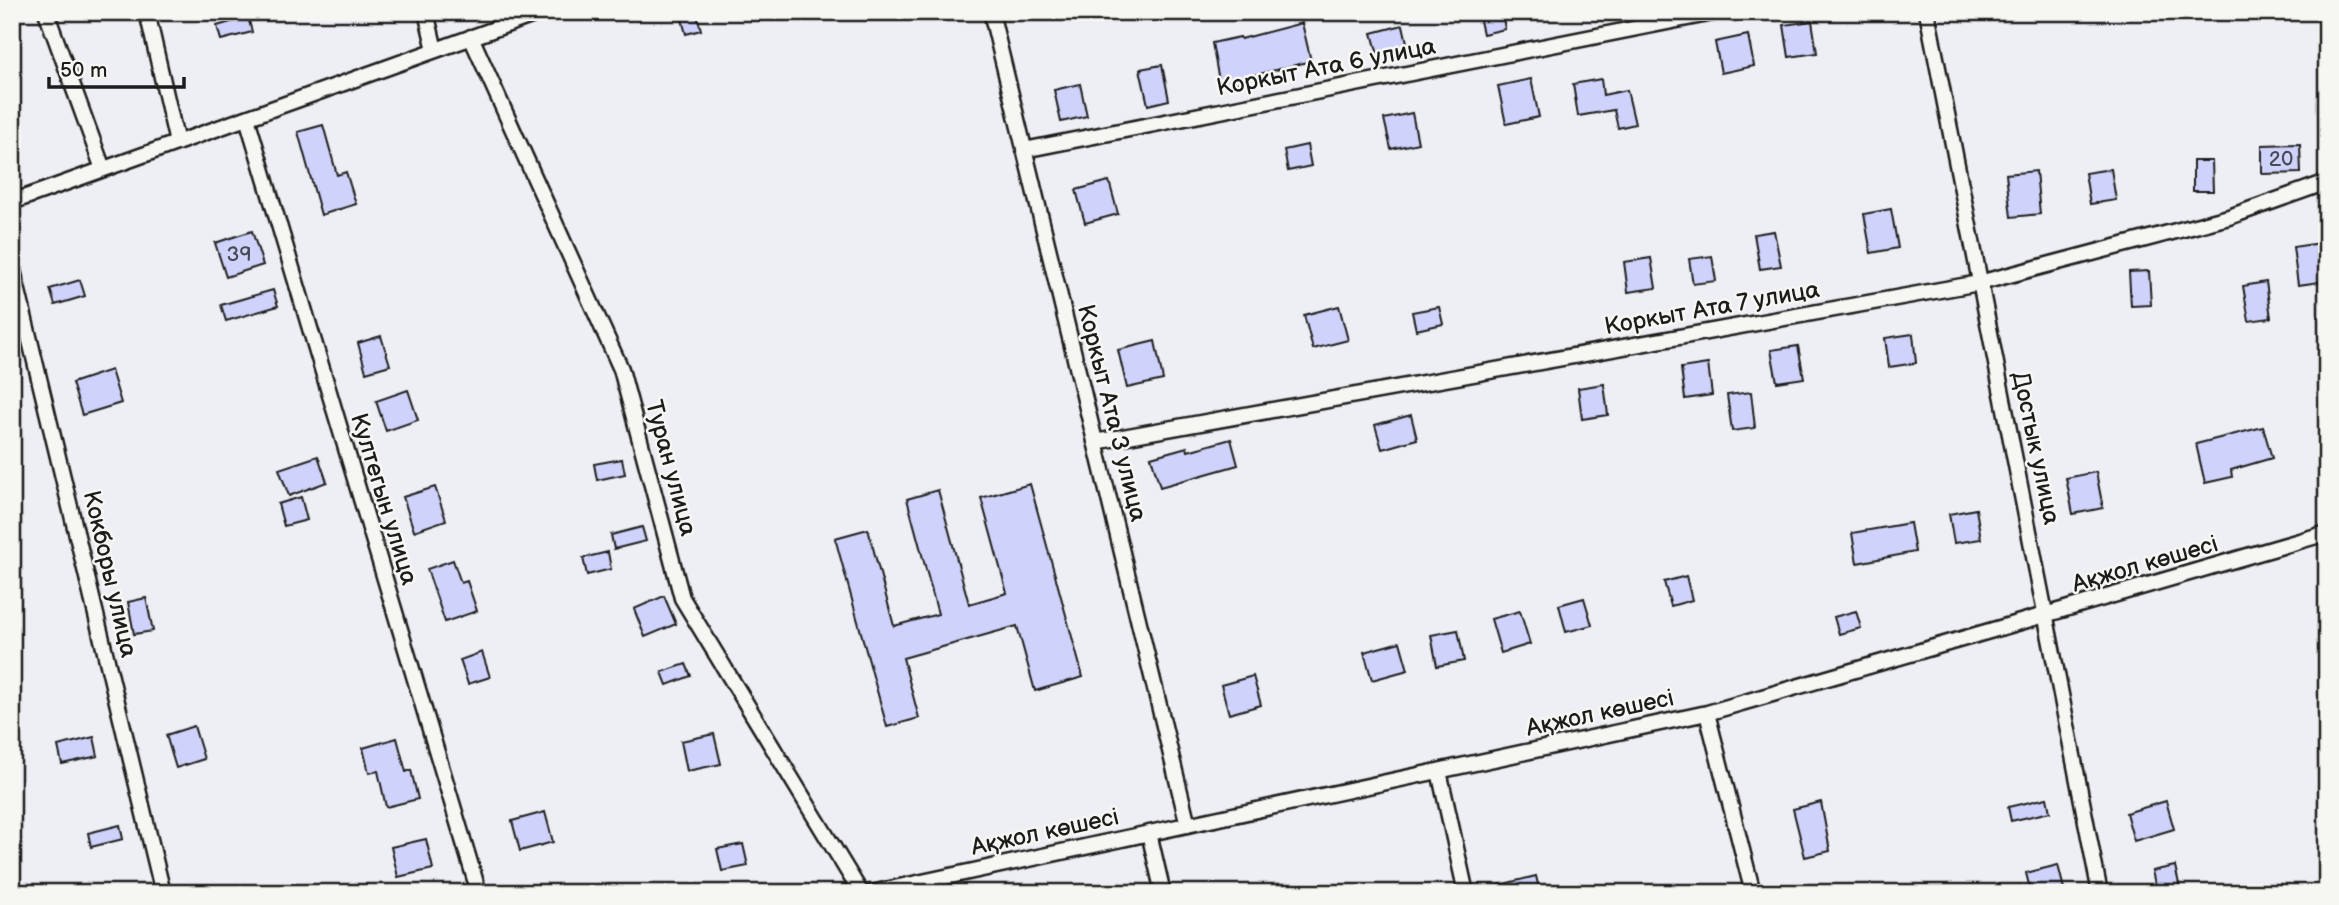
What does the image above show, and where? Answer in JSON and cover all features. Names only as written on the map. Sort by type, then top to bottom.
[{"type":"street","points":[[46,12],[103,169]]},
{"type":"street","points":[[147,12],[177,143]]},
{"type":"street","points":[[426,12],[435,50]]},
{"type":"street","points":[[12,202],[542,12]]},
{"type":"street","name":"Коркыт Ата 3 улица","points":[[991,12],[1188,825]]},
{"type":"street","name":"Коркыт Ата 6 улица","points":[[1024,150],[1718,12]]},
{"type":"street","name":"Достык улица","points":[[1927,12],[1979,283],[2048,616],[2100,893]]},
{"type":"street","name":"Туран улица","points":[[471,37],[621,369],[681,598],[861,893]]},
{"type":"street","name":"Култегын улица","points":[[247,118],[479,893]]},
{"type":"street","name":"Коркыт Ата 7 улица","points":[[1095,442],[1979,283],[2229,217],[2327,182]]},
{"type":"street","name":"Кокборы улица","points":[[12,266],[163,893]]},
{"type":"street","name":"Ақжол көшесі","points":[[871,893],[1707,713],[2327,533]]},
{"type":"street","points":[[1707,713],[1753,893]]},
{"type":"street","points":[[1439,771],[1466,893]]},
{"type":"street","points":[[1149,833],[1163,893]]},
{"type":"building","points":[[680,12],[696,12],[701,30],[686,34]]},
{"type":"building","points":[[1478,12],[1502,12],[1505,29],[1483,34]]},
{"type":"building","points":[[248,17],[252,32],[221,40],[217,26]]},
{"type":"building","points":[[1812,21],[1817,53],[1789,57],[1784,25]]},
{"type":"building","points":[[1302,23],[1311,61],[1248,77],[1249,81],[1220,86],[1212,43],[1240,37],[1241,39]]},
{"type":"building","points":[[1403,25],[1408,47],[1378,55],[1372,33]]},
{"type":"building","points":[[1748,35],[1754,66],[1721,73],[1715,42]]},
{"type":"building","points":[[1162,65],[1169,100],[1148,105],[1140,69]]},
{"type":"building","points":[[1531,79],[1539,117],[1506,124],[1498,86]]},
{"type":"building","points":[[1601,79],[1603,95],[1627,90],[1635,124],[1618,128],[1614,110],[1578,116],[1573,84]]},
{"type":"building","points":[[1080,84],[1087,116],[1061,122],[1054,90]]},
{"type":"building","points":[[1412,113],[1418,143],[1391,149],[1384,119]]},
{"type":"building","points":[[323,125],[337,175],[346,172],[356,204],[321,215],[298,132]]},
{"type":"building","points":[[2300,144],[2301,173],[2262,174],[2262,145]]},
{"type":"building","points":[[1307,145],[1311,166],[1288,171],[1284,150]]},
{"type":"building","points":[[2193,161],[2212,161],[2213,191],[2193,191]]},
{"type":"building","points":[[2111,169],[2116,200],[2090,204],[2085,173]]},
{"type":"building","points":[[2036,171],[2040,214],[2011,217],[2006,174]]},
{"type":"building","points":[[1109,181],[1118,214],[1085,223],[1076,190]]},
{"type":"building","points":[[1891,209],[1898,248],[1871,253],[1864,214]]},
{"type":"building","points":[[252,231],[263,265],[226,277],[215,243]]},
{"type":"building","points":[[1774,231],[1781,266],[1760,269],[1754,234]]},
{"type":"building","points":[[2327,242],[2327,281],[2298,285],[2293,247]]},
{"type":"building","points":[[1712,256],[1716,281],[1693,284],[1689,259]]},
{"type":"building","points":[[1651,258],[1656,288],[1628,292],[1624,262]]},
{"type":"building","points":[[2149,271],[2151,305],[2131,306],[2129,272]]},
{"type":"building","points":[[80,280],[85,296],[55,305],[50,289]]},
{"type":"building","points":[[2266,282],[2271,318],[2249,321],[2243,286]]},
{"type":"building","points":[[273,290],[278,306],[226,321],[221,305]]},
{"type":"building","points":[[1339,306],[1348,340],[1313,349],[1304,315]]},
{"type":"building","points":[[1439,307],[1443,324],[1416,330],[1412,312]]},
{"type":"building","points":[[1913,334],[1916,363],[1889,367],[1885,338]]},
{"type":"building","points":[[381,336],[390,365],[366,372],[358,343]]},
{"type":"building","points":[[1155,341],[1163,380],[1127,388],[1118,350]]},
{"type":"building","points":[[1798,346],[1804,378],[1777,382],[1771,350]]},
{"type":"building","points":[[1708,364],[1712,395],[1685,399],[1681,368]]},
{"type":"building","points":[[111,370],[121,403],[82,415],[72,383]]},
{"type":"building","points":[[1604,384],[1608,415],[1582,419],[1578,388]]},
{"type":"building","points":[[408,390],[418,420],[386,431],[376,401]]},
{"type":"building","points":[[1751,392],[1755,428],[1732,431],[1727,395]]},
{"type":"building","points":[[1411,415],[1417,439],[1382,449],[1375,425]]},
{"type":"building","points":[[2263,427],[2272,458],[2231,470],[2232,477],[2205,483],[2196,444]]},
{"type":"building","points":[[1231,439],[1238,465],[1160,487],[1151,457],[1187,447],[1188,451]]},
{"type":"building","points":[[318,456],[327,482],[289,496],[279,469]]},
{"type":"building","points":[[622,459],[625,474],[597,480],[594,464]]},
{"type":"building","points":[[2096,472],[2103,508],[2073,514],[2066,478]]},
{"type":"building","points":[[1030,484],[1083,677],[1035,691],[1017,626],[903,658],[919,718],[887,727],[835,538],[868,529],[894,626],[938,614],[907,499],[938,490],[969,604],[1007,593],[981,498]]},
{"type":"building","points":[[435,487],[446,520],[414,531],[403,497]]},
{"type":"building","points":[[301,497],[307,520],[284,526],[278,504]]},
{"type":"building","points":[[1976,509],[1981,539],[1954,543],[1949,514]]},
{"type":"building","points":[[1910,523],[1915,552],[1857,563],[1852,533]]},
{"type":"building","points":[[642,527],[646,541],[614,549],[611,535]]},
{"type":"building","points":[[608,552],[611,569],[587,575],[583,558]]},
{"type":"building","points":[[453,560],[461,583],[467,581],[477,611],[445,622],[427,569]]},
{"type":"building","points":[[1686,576],[1692,600],[1671,606],[1664,582]]},
{"type":"building","points":[[664,596],[676,624],[645,637],[634,609]]},
{"type":"building","points":[[146,598],[153,631],[134,634],[128,602]]},
{"type":"building","points":[[1584,598],[1592,625],[1566,632],[1559,605]]},
{"type":"building","points":[[1520,611],[1530,644],[1501,653],[1491,619]]},
{"type":"building","points":[[1856,611],[1861,628],[1839,634],[1834,617]]},
{"type":"building","points":[[1458,630],[1464,661],[1437,666],[1431,635]]},
{"type":"building","points":[[1400,642],[1408,670],[1372,680],[1364,652]]},
{"type":"building","points":[[482,652],[490,677],[468,684],[460,660]]},
{"type":"building","points":[[686,664],[691,676],[667,685],[662,672]]},
{"type":"building","points":[[1253,676],[1261,705],[1229,714],[1221,685]]},
{"type":"building","points":[[194,726],[204,759],[176,768],[166,735]]},
{"type":"building","points":[[714,734],[721,764],[687,771],[681,741]]},
{"type":"building","points":[[94,737],[98,756],[62,764],[58,746]]},
{"type":"building","points":[[397,738],[406,772],[411,770],[418,799],[386,807],[378,771],[369,773],[363,748]]},
{"type":"building","points":[[2047,798],[2050,812],[2011,821],[2008,807]]},
{"type":"building","points":[[2166,801],[2174,829],[2134,841],[2126,813]]},
{"type":"building","points":[[1821,802],[1830,851],[1805,857],[1793,809]]},
{"type":"building","points":[[545,812],[553,842],[520,851],[512,821]]},
{"type":"building","points":[[120,825],[123,839],[91,847],[88,833]]},
{"type":"building","points":[[426,839],[433,869],[398,877],[391,847]]},
{"type":"building","points":[[743,844],[748,866],[722,871],[717,849]]},
{"type":"building","points":[[2058,865],[2065,893],[2031,893],[2026,873]]},
{"type":"building","points":[[2175,866],[2181,893],[2157,893],[2152,871]]},
{"type":"building","points":[[1536,876],[1540,893],[1492,893],[1491,887]]}]
